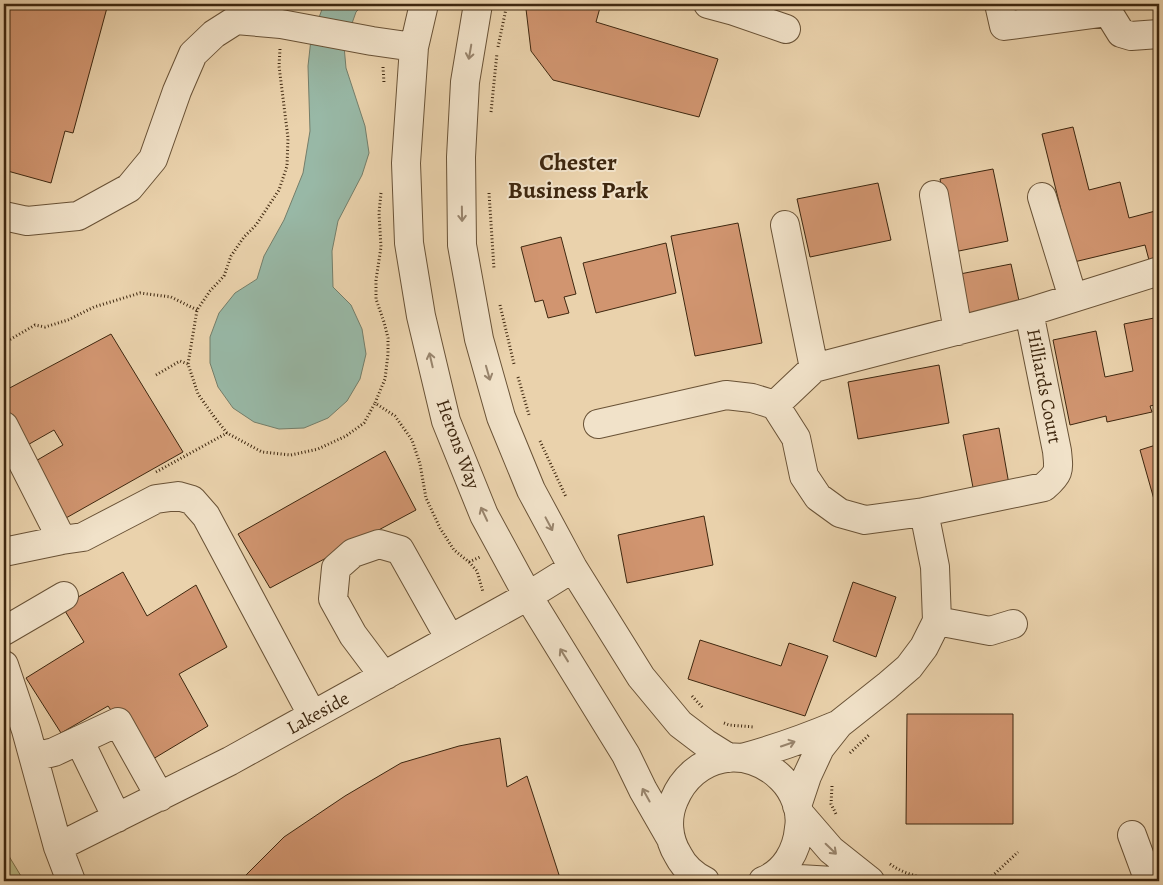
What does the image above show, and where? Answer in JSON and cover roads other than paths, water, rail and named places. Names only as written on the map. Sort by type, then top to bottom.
[{"type":"street","name":"Herons Way","points":[[424,4],[414,47],[406,162],[410,244],[421,316],[446,421],[484,515],[528,596],[626,755],[676,858],[691,873],[704,881]]},
{"type":"street","points":[[478,4],[465,82],[461,157],[462,245],[478,339],[501,417],[532,490],[572,568],[641,677],[680,724],[705,743],[735,758],[765,765],[786,783],[794,797],[800,824],[798,840],[786,864],[779,872],[763,881]]},
{"type":"street","points":[[708,4],[734,10],[786,29]]},
{"type":"street","points":[[999,4],[1004,26],[1108,12],[1121,33],[1131,36],[1159,34]]},
{"type":"street","points":[[4,216],[27,221],[78,216],[129,188],[153,159],[176,91],[193,54],[214,34],[236,20],[283,24],[414,47]]},
{"type":"street","points":[[934,195],[958,330]]},
{"type":"street","points":[[1042,197],[1072,298]]},
{"type":"street","points":[[785,225],[814,368]]},
{"type":"street","points":[[1029,312],[1159,270]]},
{"type":"street","name":"Hilliards Court","points":[[1029,312],[1057,451],[1059,467],[1055,477],[1044,487],[924,512],[865,520],[840,513],[818,498],[804,476],[796,438],[775,405],[814,368],[958,330],[1029,312]]},
{"type":"street","points":[[598,424],[726,395],[752,398],[775,405]]},
{"type":"street","points":[[4,426],[10,453],[62,540]]},
{"type":"street","points":[[4,552],[83,537],[156,499],[178,496],[192,500],[206,516],[308,706],[315,714]]},
{"type":"street","points":[[798,809],[808,776],[820,748],[839,724],[909,667],[924,647],[937,621],[935,567],[924,512]]},
{"type":"street","points":[[386,675],[377,667],[353,635],[333,599],[336,568],[353,553],[379,544],[400,550],[450,640]]},
{"type":"street","name":"Lakeside","points":[[58,848],[230,762],[528,596],[572,568]]},
{"type":"street","points":[[4,631],[64,596]]},
{"type":"street","points":[[937,621],[990,631],[1013,624]]},
{"type":"street","points":[[4,665],[34,757],[58,848],[71,881]]},
{"type":"street","points":[[34,757],[54,752],[118,722],[160,797]]},
{"type":"street","points":[[676,858],[669,824],[670,808],[678,789],[696,770],[711,762],[770,750],[798,741],[839,724]]},
{"type":"street","points":[[79,740],[117,818]]},
{"type":"street","points":[[798,809],[832,850],[880,872]]},
{"type":"street","points":[[1132,835],[1150,881]]},
{"type":"street","points":[[774,881],[799,879],[833,881]]},
{"type":"district","name":"Chester Business Park","points":[[578,176]]}]
